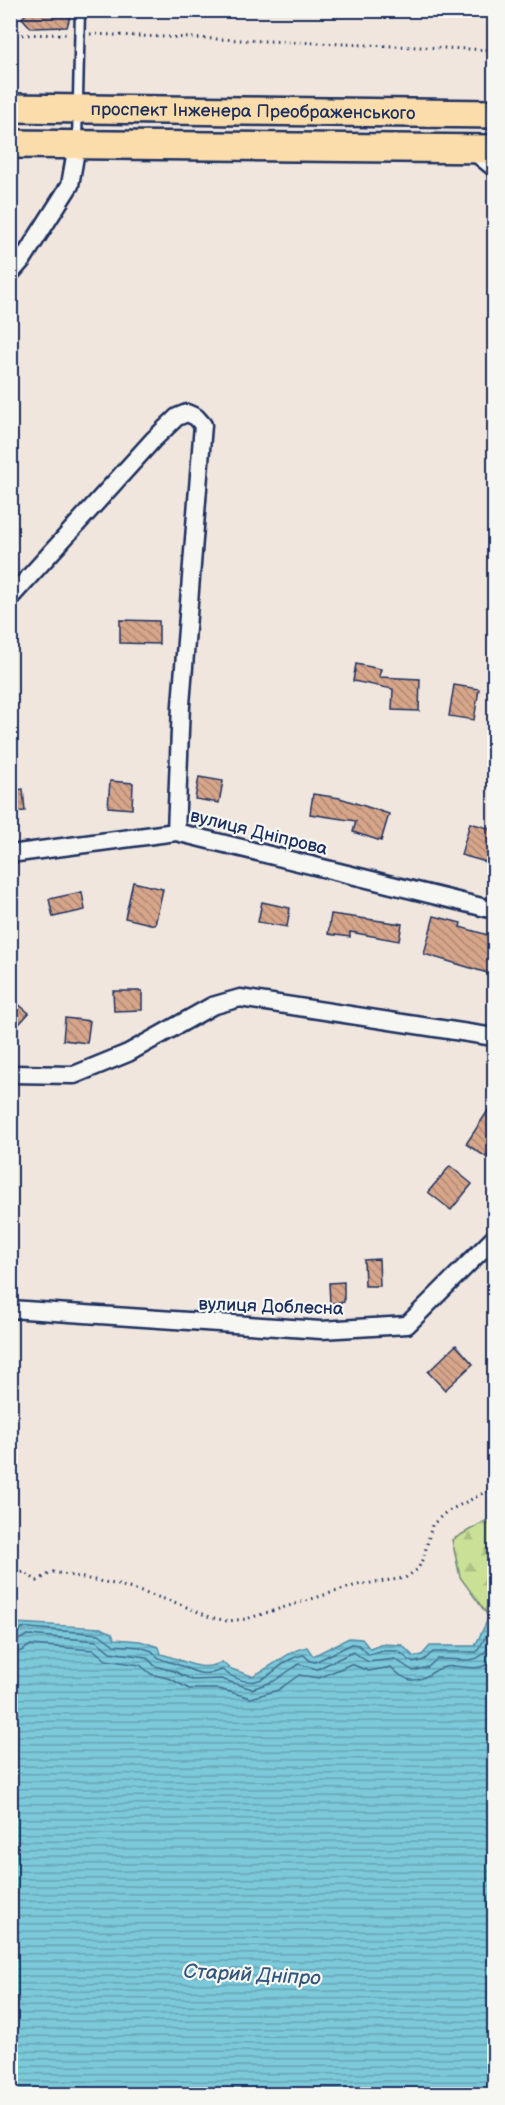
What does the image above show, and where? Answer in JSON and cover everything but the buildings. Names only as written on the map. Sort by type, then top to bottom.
[{"type":"main road","name":"проспект Інженера Преображенського","points":[[10,108],[495,114]]},
{"type":"main road","name":"проспект Інженера Преображенського","points":[[10,144],[495,150]]},
{"type":"street","points":[[10,274],[30,249],[70,185],[77,145]]},
{"type":"street","points":[[10,598],[153,440],[177,417],[187,413],[196,417],[203,425],[181,705],[176,832]]},
{"type":"street","name":"вулиця Дніпрова","points":[[10,854],[176,832],[495,910]]},
{"type":"street","points":[[10,1074],[74,1075],[128,1053],[212,1006],[240,998],[495,1037]]},
{"type":"street","name":"вулиця Доблесна","points":[[10,1309],[321,1330],[406,1325],[495,1238]]},
{"type":"lane","points":[[77,145],[80,10]]},
{"type":"lane","points":[[463,149],[495,173]]},
{"type":"path","points":[[10,35],[80,34],[495,50]]},
{"type":"path","points":[[10,1575],[24,1572],[38,1581],[53,1572],[119,1585],[210,1617],[227,1621],[246,1619],[357,1586],[405,1578],[418,1569],[432,1526],[446,1512],[495,1488]]},
{"type":"green space","points":[[494,1516],[494,1615],[489,1617],[460,1577],[452,1540]]},
{"type":"water","name":"Старий Дніпро","points":[[494,1615],[494,2094],[11,2094],[10,1636],[16,1623],[101,1628],[112,1633],[115,1639],[140,1641],[159,1647],[161,1654],[192,1664],[206,1667],[222,1662],[231,1669],[252,1676],[300,1649],[307,1647],[313,1656],[349,1638],[362,1639],[370,1649],[382,1644],[402,1645],[414,1657],[422,1655],[430,1646],[475,1646],[489,1617]]}]
